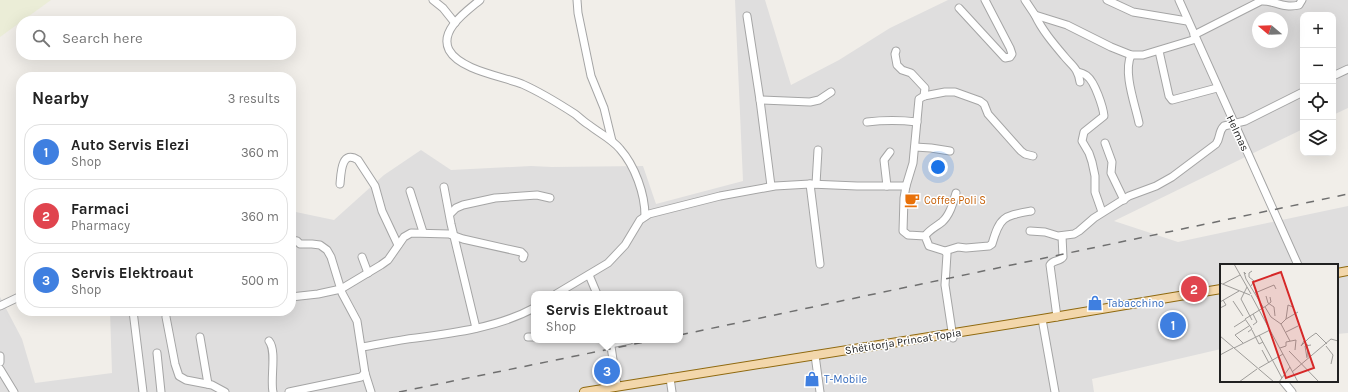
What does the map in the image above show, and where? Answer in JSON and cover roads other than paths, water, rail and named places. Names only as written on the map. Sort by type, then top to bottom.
[{"type":"main road","points":[[1338,273],[1348,271]]},
{"type":"main road","name":"Shëtitorja Princat Topia","points":[[584,392],[815,355],[953,336],[1042,319],[1220,291]]},
{"type":"street","points":[[433,0],[443,8],[455,23]]},
{"type":"street","points":[[480,0],[458,18],[450,30],[447,40],[449,50],[466,66],[523,85],[550,98],[612,141],[621,149],[641,188],[645,204],[645,216]]},
{"type":"street","points":[[577,0],[578,13],[591,76],[604,108],[612,141]]},
{"type":"street","points":[[959,8],[1005,58],[1008,58],[1012,54],[1010,48],[985,0]]},
{"type":"street","points":[[1025,0],[1050,40],[1078,72],[1087,76],[1092,81],[1103,111],[1104,116],[1084,132],[1082,142],[1092,162],[1095,176],[1095,192],[1102,212]]},
{"type":"street","points":[[1107,0],[1133,12],[1187,21]]},
{"type":"street","name":"Helmas","points":[[1178,0],[1298,264]]},
{"type":"street","points":[[1035,15],[1067,25],[1111,47],[1131,54],[1143,55],[1159,51],[1195,37],[1261,2],[1271,1],[1281,5],[1294,7],[1299,5],[1302,0]]},
{"type":"street","points":[[747,16],[771,186]]},
{"type":"street","points":[[896,51],[897,66],[910,73],[925,88],[924,96]]},
{"type":"street","points":[[1159,51],[1169,96],[1172,100],[1217,88]]},
{"type":"street","points":[[1131,54],[1128,66],[1128,76],[1139,123]]},
{"type":"street","points":[[1336,75],[1348,69]]},
{"type":"street","points":[[1078,72],[1080,82]]},
{"type":"street","points":[[760,100],[810,102],[819,100],[831,92]]},
{"type":"street","points":[[926,236],[908,236],[903,231],[906,186],[915,147],[918,102],[921,97],[945,92],[954,92],[980,100],[984,104],[988,114],[1021,150],[1025,154],[1033,156]]},
{"type":"street","points":[[1030,231],[1044,232],[1058,236],[1074,234],[1102,212],[1124,200],[1156,186],[1179,171],[1216,144],[1220,139],[1219,133],[1224,126],[1245,121],[1300,94]]},
{"type":"street","points":[[867,122],[895,120],[917,122]]},
{"type":"street","points":[[1104,143],[1112,162],[1111,173],[1124,200]]},
{"type":"street","points":[[915,147],[950,151]]},
{"type":"street","points":[[818,150],[813,184],[820,264]]},
{"type":"street","points":[[887,186],[884,160],[890,152]]},
{"type":"street","points":[[340,184],[342,164],[344,160],[349,157],[353,157],[358,160],[375,186],[382,211],[398,245]]},
{"type":"street","points":[[561,291],[608,263],[616,256],[629,239],[637,224],[645,216],[720,196],[771,186],[813,184],[906,186]]},
{"type":"street","points":[[444,187],[476,328]]},
{"type":"street","points":[[410,191],[423,232]]},
{"type":"street","points":[[956,193],[953,204],[943,221],[929,231],[926,236],[929,246],[946,251],[958,247],[966,248],[989,246],[992,244],[1002,220],[1006,217],[1031,211]]},
{"type":"street","points":[[450,214],[463,205],[495,198],[537,195],[550,198]]},
{"type":"street","points":[[296,296],[341,289],[388,260],[407,234],[415,232],[448,234],[521,252],[524,255],[523,258]]},
{"type":"street","points":[[1057,317],[1050,265],[1053,261],[1062,259],[1063,257],[1062,236]]},
{"type":"street","points":[[296,241],[300,244],[316,244],[327,250],[331,257],[344,298],[357,321],[362,347],[364,376],[371,392]]},
{"type":"street","points":[[946,251],[948,257],[945,286],[953,336]]},
{"type":"street","points":[[362,257],[368,273]]},
{"type":"street","points":[[589,275],[596,291]]},
{"type":"street","points":[[0,306],[16,298]]},
{"type":"street","points":[[362,347],[415,338],[454,334],[512,318],[531,309]]},
{"type":"street","points":[[134,316],[143,392]]},
{"type":"street","points":[[166,317],[175,364],[179,376],[182,379],[208,384],[225,392]]},
{"type":"street","points":[[1042,319],[1055,392]]},
{"type":"street","points":[[200,337],[208,384]]},
{"type":"street","points":[[269,341],[272,348],[273,392]]},
{"type":"street","points":[[610,343],[617,386]]},
{"type":"street","points":[[157,353],[161,392]]},
{"type":"street","points":[[815,355],[820,392]]},
{"type":"street","points":[[0,356],[0,362]]},
{"type":"street","points":[[0,369],[14,392]]},
{"type":"street","points":[[289,392],[364,376]]},
{"type":"street","points":[[670,378],[672,392]]},
{"type":"street","points":[[1285,382],[1292,392]]},
{"type":"railway","points":[[683,334],[1348,194]]},
{"type":"railway","points":[[399,392],[639,343]]},
{"type":"place","name":"Coffee Poli S","points":[[912,200]]},
{"type":"place","name":"Farmaci","points":[[1194,289]]},
{"type":"place","name":"Tabacchino","points":[[1095,303]]},
{"type":"place","name":"Auto Servis Elezi","points":[[1173,325]]},
{"type":"place","name":"Servis Elektroaut","points":[[607,371]]},
{"type":"place","name":"T-Mobile","points":[[812,379]]}]
